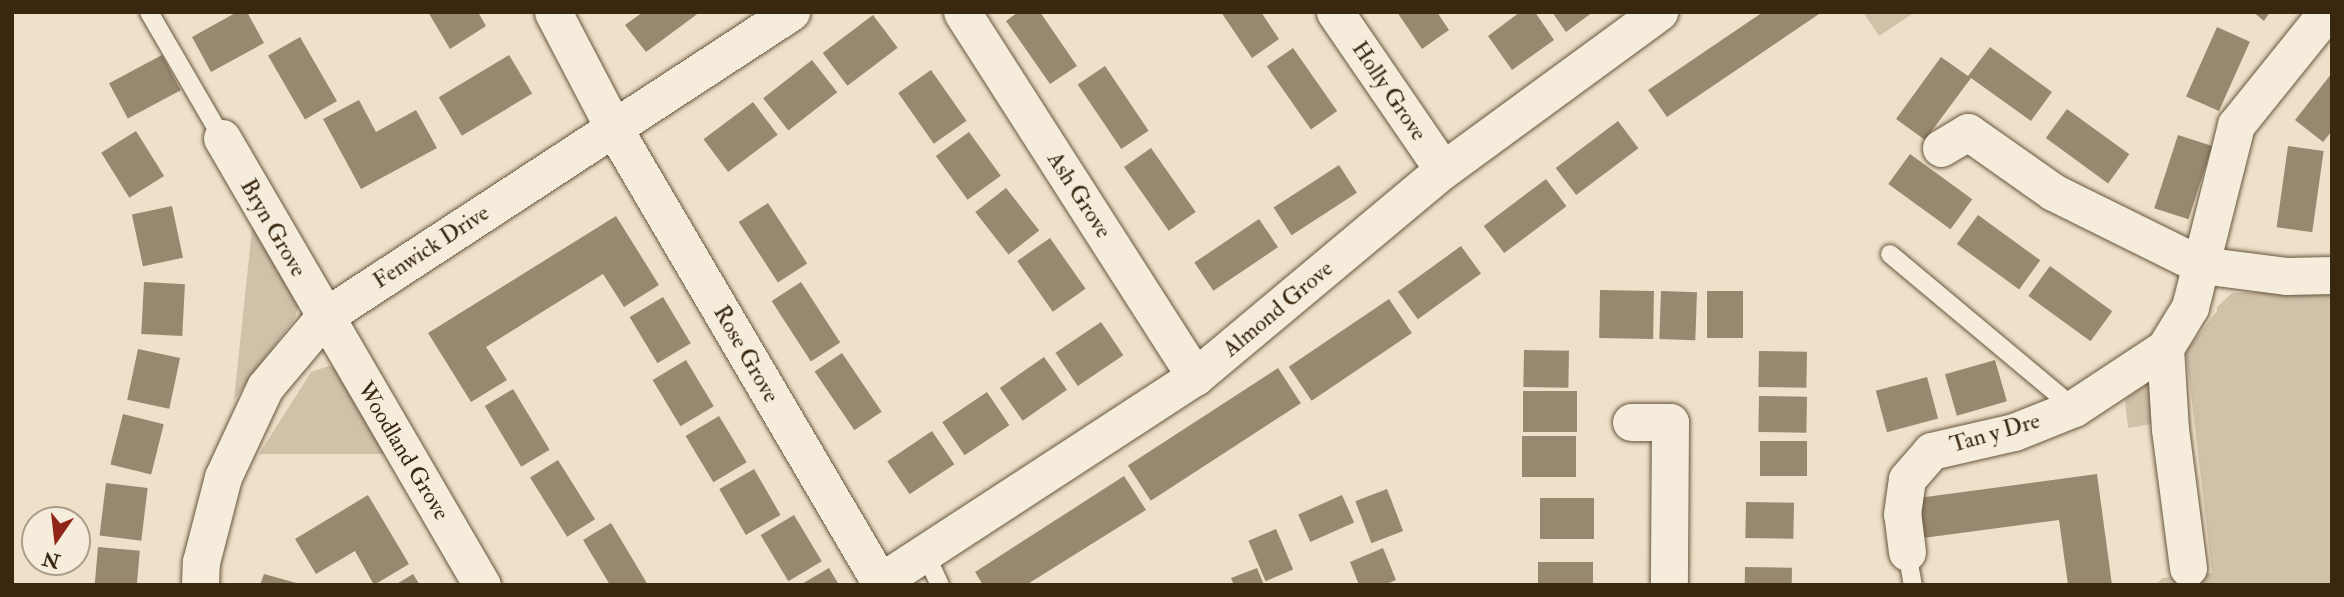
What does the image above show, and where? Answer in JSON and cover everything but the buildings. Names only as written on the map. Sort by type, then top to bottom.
[{"type":"street","name":"Rose Grove","points":[[553,12],[613,127],[880,582]]},
{"type":"street","name":"Fenwick Drive","points":[[200,585],[201,562],[223,477],[265,387],[324,317],[791,12]]},
{"type":"street","name":"Ash Grove","points":[[962,12],[1195,377]]},
{"type":"street","name":"Holly Grove","points":[[1335,12],[1443,170]]},
{"type":"street","name":"Almond Grove","points":[[880,582],[932,569],[1195,377],[1443,170],[1659,12]]},
{"type":"street","name":"Tan y Dre","points":[[1910,568],[1902,514],[1907,480],[1931,451],[2014,432],[2074,408],[2165,348],[2190,307],[2236,125],[2327,12]]},
{"type":"street","points":[[1960,128],[2053,192],[2201,265],[2287,276],[2332,275]]},
{"type":"street","name":"Bryn Grove","points":[[222,138],[324,317]]},
{"type":"street","name":"Woodland Grove","points":[[324,317],[482,585]]},
{"type":"street","points":[[2165,348],[2170,429],[2188,568]]},
{"type":"street","points":[[1631,422],[1670,422],[1669,585]]},
{"type":"lane","points":[[149,12],[222,138]]},
{"type":"lane","name":"Tan y Dre","points":[[1890,254],[2074,408]]},
{"type":"shaded area","points":[[1863,12],[1915,12],[1879,36]]},
{"type":"shaded area","points":[[253,220],[298,295],[298,307],[295,318],[234,400]]},
{"type":"shaded area","points":[[2332,285],[2332,585],[2156,585],[2162,578],[2212,573],[2186,351],[2217,311],[2217,307],[2232,293],[2262,292],[2264,286]]},
{"type":"shaded area","points":[[329,366],[341,371],[388,454],[259,454],[311,372]]},
{"type":"shaded area","points":[[2152,380],[2158,423],[2128,428],[2125,400]]}]
